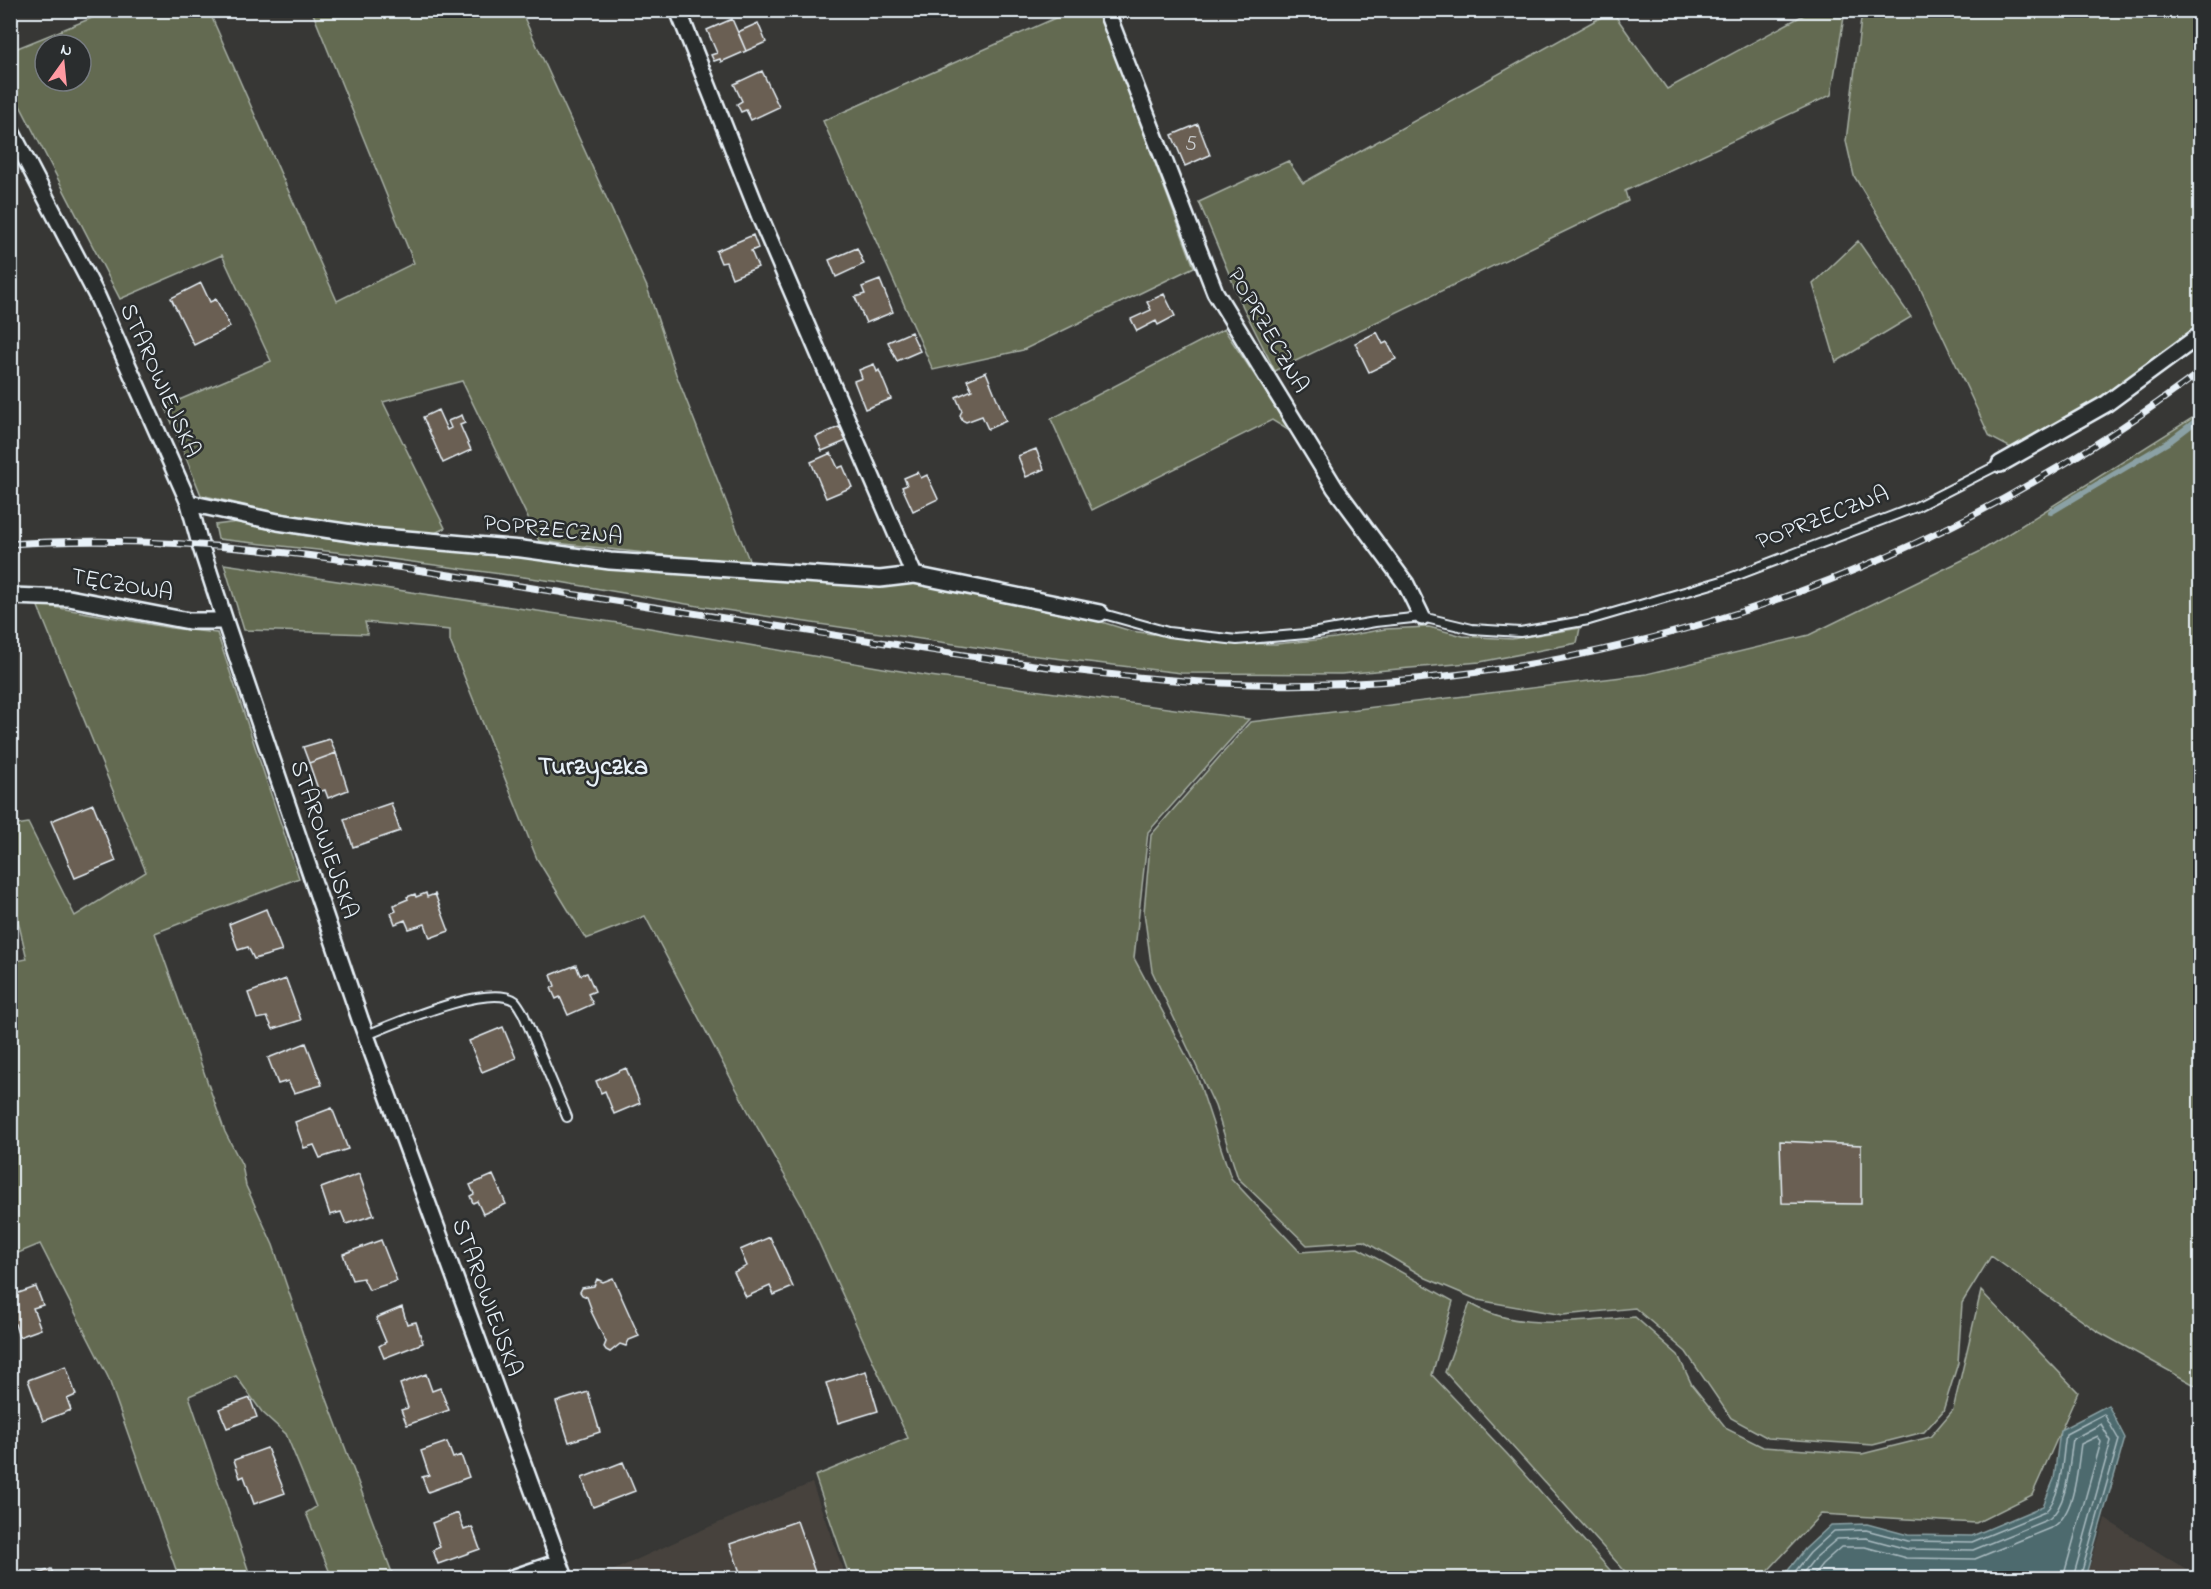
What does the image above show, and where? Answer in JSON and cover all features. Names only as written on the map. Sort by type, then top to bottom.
[{"type":"street","points":[[678,10],[760,217],[914,575]]},
{"type":"street","name":"POPRZECZNA","points":[[1106,10],[1215,292],[1335,488],[1406,584],[1422,617]]},
{"type":"street","name":"STAROWIEJSKA","points":[[10,129],[97,296],[189,503],[225,621],[366,1035],[565,1578]]},
{"type":"street","name":"POPRZECZNA","points":[[2000,464],[2106,404],[2200,335]]},
{"type":"street","name":"POPRZECZNA","points":[[189,503],[278,522],[371,536],[522,549],[610,561],[880,579],[914,575],[1100,613]]},
{"type":"street","name":"TĘCZOWA","points":[[10,596],[69,598],[189,621],[225,621]]},
{"type":"street","points":[[512,1578],[559,1562]]},
{"type":"lane","name":"POPRZECZNA","points":[[1100,613],[1168,632],[1237,640],[1306,634],[1375,622],[1422,617],[1472,629],[1520,632],[1589,620],[1733,577],[1916,507],[2000,464]]},
{"type":"lane","points":[[366,1035],[448,1005],[480,996],[501,997],[514,1001],[523,1013],[567,1117]]},
{"type":"shaded area","points":[[812,1483],[846,1578],[597,1578],[688,1536]]},
{"type":"shaded area","points":[[2105,1519],[2200,1578],[2086,1578]]},
{"type":"green space","points":[[109,11],[209,11],[337,301],[414,263],[312,11],[521,11],[647,287],[676,374],[751,565],[539,541],[462,381],[383,402],[445,528],[433,534],[303,519],[201,495],[165,406],[271,361],[222,255],[120,299],[11,88],[10,51],[33,42],[33,93],[93,93],[93,33],[55,33]]},
{"type":"green space","points":[[1071,11],[1098,11],[1194,267],[1023,350],[933,370],[823,121]]},
{"type":"green space","points":[[1612,11],[1667,89],[1811,11],[1845,11],[1831,95],[1625,191],[1628,201],[1275,371],[1243,307],[1199,202],[1288,161],[1303,183]]},
{"type":"green space","points":[[1862,11],[2200,11],[2200,324],[2126,382],[2013,449],[1990,437],[1914,275],[1854,176],[1846,141]]},
{"type":"green space","points":[[1858,241],[1911,317],[1836,362],[1813,284]]},
{"type":"green space","points":[[1224,329],[1293,433],[1272,420],[1092,510],[1051,419]]},
{"type":"green space","points":[[2200,413],[2200,1388],[2097,1331],[1991,1256],[1962,1303],[1958,1363],[1943,1411],[1924,1432],[1873,1445],[1768,1438],[1731,1418],[1686,1352],[1635,1308],[1563,1315],[1478,1300],[1426,1278],[1364,1241],[1307,1245],[1238,1178],[1215,1106],[1152,971],[1144,912],[1151,835],[1250,722],[1647,674],[1809,635],[1981,551]]},
{"type":"green space","points":[[238,522],[299,535],[396,547],[820,583],[867,586],[911,582],[1069,612],[1131,631],[1219,643],[1276,644],[1335,638],[1385,629],[1429,627],[1463,636],[1512,639],[1580,628],[1577,643],[1480,662],[1341,674],[1181,673],[1029,655],[698,606],[560,582],[354,554],[218,539],[215,525]]},
{"type":"green space","points":[[224,564],[638,626],[930,676],[1249,719],[1148,832],[1134,958],[1197,1076],[1231,1178],[1300,1252],[1358,1248],[1453,1301],[1432,1375],[1508,1455],[1617,1578],[850,1578],[815,1476],[908,1438],[802,1206],[748,1111],[645,916],[586,939],[537,859],[450,641],[450,630],[365,622],[368,634],[244,630]]},
{"type":"green space","points":[[37,604],[171,628],[217,633],[299,878],[155,933],[225,1132],[242,1165],[246,1186],[273,1245],[307,1346],[394,1578],[332,1578],[306,1513],[316,1507],[286,1434],[262,1412],[236,1376],[189,1396],[251,1578],[179,1578],[108,1377],[40,1244],[11,1256],[11,962],[27,959],[11,891],[11,826],[28,823],[75,916],[146,872]]},
{"type":"green space","points":[[1981,1291],[2078,1392],[2032,1495],[1976,1523],[1821,1514],[1761,1578],[1631,1578],[1445,1372],[1470,1303],[1507,1318],[1528,1321],[1572,1322],[1635,1317],[1678,1355],[1692,1385],[1727,1429],[1763,1447],[1862,1454],[1930,1437],[1953,1410]]},
{"type":"water","points":[[2108,1405],[2125,1438],[2085,1578],[1782,1578],[1805,1549],[1831,1525],[1867,1524],[1908,1535],[1972,1536],[2043,1506],[2054,1479],[2060,1430]]},
{"type":"building","points":[[732,19],[746,51],[721,62],[720,59],[714,61],[711,55],[717,53],[707,30]]},
{"type":"building","points":[[758,23],[766,42],[746,51],[738,32]]},
{"type":"building","points":[[762,71],[779,107],[751,120],[746,110],[741,112],[737,104],[742,101],[734,84]]},
{"type":"building","points":[[1198,124],[1210,155],[1185,166],[1172,135]]},
{"type":"building","points":[[753,235],[758,248],[751,251],[758,267],[732,278],[726,262],[721,263],[716,251]]},
{"type":"building","points":[[857,248],[864,264],[836,277],[829,260]]},
{"type":"building","points":[[880,280],[893,312],[866,323],[855,297],[865,294],[862,287]]},
{"type":"building","points":[[201,283],[210,302],[216,299],[230,327],[194,345],[171,298]]},
{"type":"building","points":[[1164,294],[1175,316],[1158,325],[1156,321],[1137,331],[1131,319],[1151,310],[1147,302]]},
{"type":"building","points":[[911,332],[920,351],[897,361],[888,342]]},
{"type":"building","points":[[1377,332],[1383,344],[1387,342],[1396,359],[1369,372],[1355,343]]},
{"type":"building","points":[[874,364],[877,372],[879,370],[891,399],[865,409],[854,381],[862,378],[859,370]]},
{"type":"building","points":[[986,372],[1006,421],[988,429],[982,416],[966,422],[962,420],[960,415],[962,411],[956,397],[972,390],[967,380]]},
{"type":"building","points":[[438,410],[447,430],[451,428],[448,421],[462,415],[465,423],[460,425],[471,450],[443,463],[423,417]]},
{"type":"building","points":[[839,427],[846,441],[822,451],[816,437]]},
{"type":"building","points":[[1036,449],[1044,469],[1026,477],[1018,456]]},
{"type":"building","points":[[831,453],[838,468],[843,466],[852,487],[826,498],[811,462]]},
{"type":"building","points":[[918,472],[921,478],[927,475],[938,499],[913,511],[902,487],[907,485],[904,478]]},
{"type":"building","points":[[330,739],[336,753],[309,763],[303,747]]},
{"type":"building","points":[[336,753],[348,790],[328,798],[325,790],[319,792],[309,763]]},
{"type":"building","points":[[391,803],[400,831],[353,847],[344,819]]},
{"type":"building","points":[[93,804],[116,861],[75,878],[51,821]]},
{"type":"building","points":[[426,893],[427,897],[435,894],[449,931],[430,938],[425,924],[409,929],[405,920],[395,924],[391,913],[396,911],[394,905],[408,899],[407,897],[415,894],[416,897]]},
{"type":"building","points":[[266,909],[282,951],[254,959],[248,947],[238,950],[229,924]]},
{"type":"building","points":[[576,965],[580,975],[587,973],[595,991],[588,994],[593,1004],[568,1015],[560,997],[556,999],[551,988],[555,986],[551,975]]},
{"type":"building","points":[[286,979],[301,1020],[273,1029],[267,1017],[257,1019],[248,993]]},
{"type":"building","points":[[503,1027],[516,1058],[482,1072],[469,1041]]},
{"type":"building","points":[[306,1043],[322,1085],[294,1093],[288,1081],[278,1084],[268,1058]]},
{"type":"building","points":[[626,1068],[640,1103],[614,1114],[605,1091],[601,1093],[596,1081]]},
{"type":"building","points":[[332,1108],[348,1149],[320,1158],[314,1145],[304,1148],[295,1122]]},
{"type":"building","points":[[1780,1141],[1861,1145],[1861,1204],[1782,1203]]},
{"type":"building","points":[[359,1174],[374,1215],[346,1224],[341,1212],[330,1215],[321,1188]]},
{"type":"building","points":[[493,1175],[506,1204],[483,1214],[477,1201],[473,1203],[470,1196],[474,1194],[470,1185]]},
{"type":"building","points":[[770,1237],[793,1287],[774,1295],[770,1286],[746,1297],[734,1272],[747,1266],[740,1250]]},
{"type":"building","points":[[381,1240],[397,1281],[369,1290],[363,1278],[352,1280],[343,1254]]},
{"type":"building","points":[[613,1278],[639,1336],[629,1340],[626,1346],[620,1344],[610,1352],[604,1347],[606,1342],[590,1309],[587,1297],[580,1292],[582,1288],[594,1286],[597,1279],[603,1282]]},
{"type":"building","points":[[36,1287],[43,1305],[33,1308],[41,1329],[19,1337],[15,1324],[10,1326],[10,1296]]},
{"type":"building","points":[[402,1307],[407,1324],[416,1322],[423,1343],[384,1358],[379,1346],[386,1342],[376,1318]]},
{"type":"building","points":[[66,1366],[76,1395],[67,1399],[71,1410],[43,1421],[28,1380]]},
{"type":"building","points":[[866,1371],[878,1411],[838,1423],[826,1383]]},
{"type":"building","points":[[426,1374],[432,1391],[440,1388],[449,1410],[407,1425],[401,1410],[408,1408],[400,1384]]},
{"type":"building","points":[[588,1392],[600,1432],[569,1442],[556,1402]]},
{"type":"building","points":[[250,1398],[257,1417],[227,1428],[219,1409]]},
{"type":"building","points":[[447,1442],[453,1458],[461,1455],[469,1477],[428,1492],[422,1477],[429,1475],[421,1451]]},
{"type":"building","points":[[267,1448],[285,1493],[254,1504],[244,1476],[240,1478],[234,1460]]},
{"type":"building","points":[[623,1462],[635,1491],[593,1507],[582,1478]]},
{"type":"building","points":[[458,1513],[464,1530],[472,1527],[480,1549],[438,1564],[433,1550],[440,1547],[432,1523]]},
{"type":"building","points":[[797,1521],[817,1578],[742,1578],[730,1544]]},
{"type":"building","points":[[51,1569],[55,1578],[28,1578]]},
{"type":"waterway","points":[[2051,512],[2170,441],[2200,418]]},
{"type":"railway","points":[[10,544],[81,541],[153,542],[295,554],[436,573],[1056,668],[1179,681],[1353,683],[1483,671],[1612,648],[1738,613],[1860,568],[1978,512],[2092,447],[2200,372]]},
{"type":"district","name":"Turzyczka","points":[[593,768]]}]
